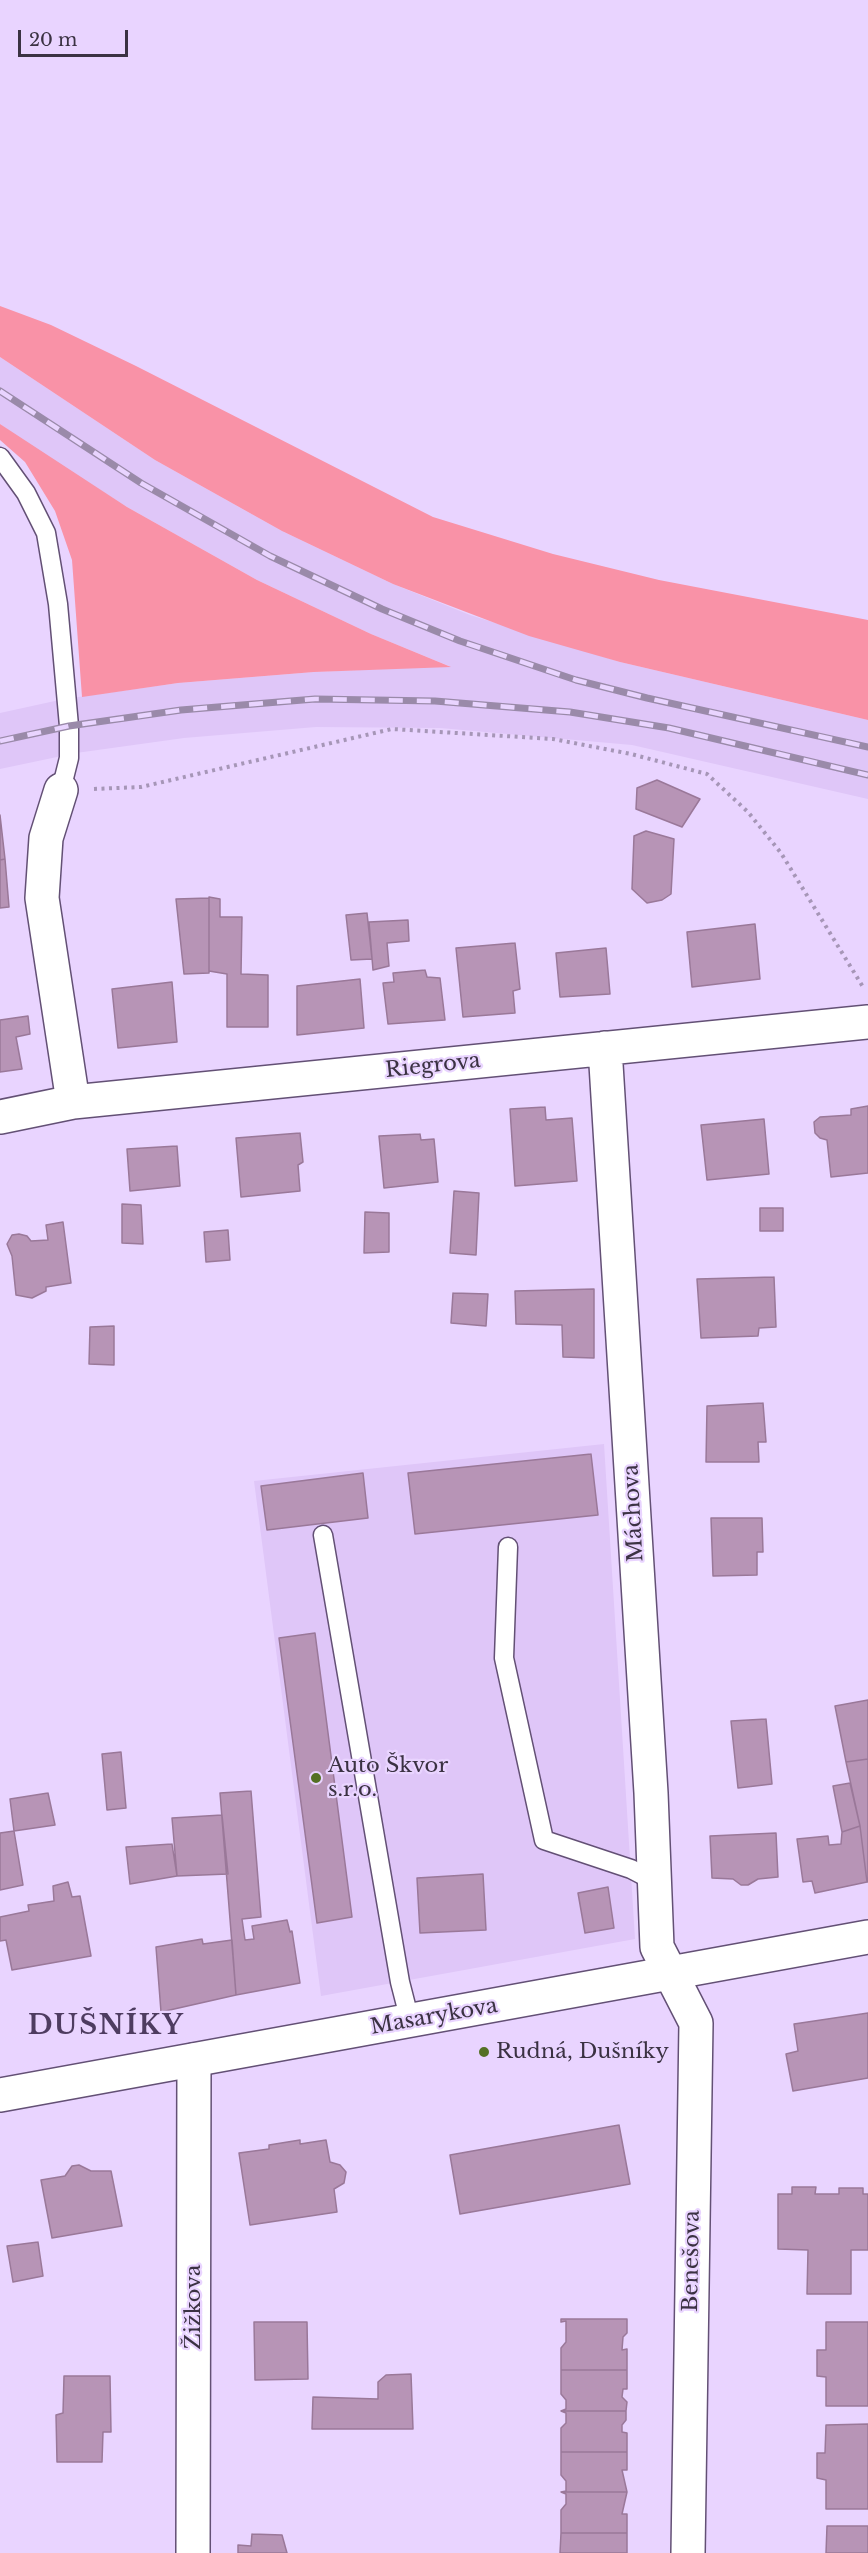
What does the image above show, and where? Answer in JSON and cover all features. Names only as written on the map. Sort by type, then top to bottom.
[{"type":"street","points":[[61,790],[46,838],[42,898],[74,1102]]},
{"type":"street","name":"Riegrova","points":[[0,1117],[74,1102],[868,1023]]},
{"type":"street","name":"Máchova","points":[[605,1048],[657,1947],[671,1974]]},
{"type":"street","name":"Masarykova","points":[[0,2096],[868,1938]]},
{"type":"street","name":"Benešova","points":[[671,1974],[696,2023],[688,2553]]},
{"type":"street","name":"Žižkova","points":[[193,2553],[194,2060]]},
{"type":"lane","points":[[0,457],[26,493],[46,533],[58,604],[69,726],[69,758],[61,790]]},
{"type":"lane","points":[[323,1535],[400,1982],[410,2022]]},
{"type":"lane","points":[[508,1547],[504,1658],[544,1840],[631,1869],[654,1881]]},
{"type":"path","points":[[61,790],[141,787],[392,729],[553,739],[631,754],[708,774],[748,812],[781,853],[868,995]]},
{"type":"shaded area","points":[[0,306],[51,325],[136,366],[433,517],[553,554],[659,580],[868,620],[868,720],[620,662],[529,636],[393,584],[282,531],[155,460],[0,357]]},
{"type":"shaded area","points":[[0,357],[155,460],[282,531],[393,584],[470,615],[620,662],[868,720],[868,799],[632,745],[440,728],[316,727],[184,738],[76,753],[0,769],[0,713],[64,699],[178,683],[314,672],[449,666],[371,634],[257,580],[127,507],[30,446],[0,424]]},
{"type":"shaded area","points":[[0,424],[127,507],[257,580],[371,634],[451,667],[314,672],[178,683],[82,697],[72,560],[55,511],[25,462],[0,440]]},
{"type":"shaded area","points":[[604,1444],[635,1939],[321,1996],[254,1481]]},
{"type":"building","points":[[657,780],[700,799],[682,827],[636,809],[637,788]]},
{"type":"building","points":[[0,815],[5,859],[0,860]]},
{"type":"building","points":[[646,831],[674,839],[671,894],[662,900],[647,903],[632,889],[634,836]]},
{"type":"building","points":[[5,859],[9,907],[0,908],[0,860]]},
{"type":"building","points":[[209,897],[220,899],[220,917],[242,917],[241,974],[268,975],[268,1027],[227,1027],[227,974],[209,971]]},
{"type":"building","points":[[209,898],[209,973],[184,974],[176,899]]},
{"type":"building","points":[[367,913],[372,959],[351,960],[346,915]]},
{"type":"building","points":[[408,920],[409,941],[387,943],[389,966],[373,970],[369,922]]},
{"type":"building","points":[[755,924],[760,979],[692,987],[687,932]]},
{"type":"building","points":[[515,943],[520,989],[513,991],[515,1013],[463,1017],[456,948]]},
{"type":"building","points":[[606,948],[610,994],[560,997],[556,953]]},
{"type":"building","points":[[425,970],[427,977],[440,978],[445,1020],[388,1024],[383,983],[394,982],[393,973]]},
{"type":"building","points":[[360,979],[364,1028],[297,1035],[297,986]]},
{"type":"building","points":[[172,982],[177,1042],[118,1048],[112,989]]},
{"type":"building","points":[[28,1016],[30,1034],[16,1037],[22,1069],[0,1072],[0,1020]]},
{"type":"building","points":[[868,1106],[868,1173],[831,1177],[827,1140],[815,1133],[814,1122],[820,1117],[851,1115],[851,1109]]},
{"type":"building","points":[[545,1107],[546,1120],[572,1118],[577,1181],[515,1186],[510,1109]]},
{"type":"building","points":[[764,1119],[769,1174],[707,1180],[701,1125]]},
{"type":"building","points":[[300,1133],[303,1162],[298,1165],[300,1191],[241,1197],[236,1138]]},
{"type":"building","points":[[420,1134],[421,1140],[434,1139],[438,1182],[384,1188],[379,1136]]},
{"type":"building","points":[[177,1146],[180,1186],[130,1191],[127,1149]]},
{"type":"building","points":[[454,1191],[479,1193],[476,1255],[450,1253]]},
{"type":"building","points":[[122,1204],[141,1205],[143,1244],[122,1243]]},
{"type":"building","points":[[760,1208],[783,1208],[783,1231],[760,1231]]},
{"type":"building","points":[[365,1212],[389,1213],[389,1252],[364,1253]]},
{"type":"building","points":[[63,1222],[71,1283],[46,1287],[46,1291],[32,1298],[16,1295],[12,1256],[7,1244],[12,1235],[27,1236],[31,1241],[48,1240],[46,1225]]},
{"type":"building","points":[[228,1230],[230,1260],[206,1262],[204,1232]]},
{"type":"building","points":[[774,1277],[776,1327],[759,1328],[758,1336],[701,1338],[697,1279]]},
{"type":"building","points":[[594,1289],[594,1358],[563,1357],[562,1325],[516,1324],[515,1291]]},
{"type":"building","points":[[453,1293],[488,1294],[486,1326],[451,1323]]},
{"type":"building","points":[[114,1326],[114,1365],[89,1364],[90,1327]]},
{"type":"building","points":[[763,1403],[766,1442],[758,1442],[759,1462],[706,1462],[707,1406]]},
{"type":"building","points":[[591,1454],[598,1515],[415,1534],[408,1473]]},
{"type":"building","points":[[363,1473],[368,1518],[267,1530],[261,1486]]},
{"type":"building","points":[[711,1518],[762,1518],[763,1552],[757,1552],[757,1575],[713,1576]]},
{"type":"building","name":"Auto Škvor s.r.o.","points":[[315,1633],[352,1917],[317,1923],[279,1638]]},
{"type":"building","points":[[868,1700],[868,1759],[846,1762],[835,1706]]},
{"type":"building","points":[[766,1719],[772,1784],[738,1788],[731,1721]]},
{"type":"building","points":[[121,1752],[126,1808],[107,1810],[102,1754]]},
{"type":"building","points":[[868,1759],[867,1882],[860,1826],[846,1762]]},
{"type":"building","points":[[850,1783],[860,1826],[842,1832],[833,1786]]},
{"type":"building","points":[[251,1791],[261,1917],[242,1919],[245,1940],[254,1939],[252,1926],[287,1920],[290,1932],[292,1931],[300,1983],[236,1995],[220,1793]]},
{"type":"building","points":[[48,1793],[55,1825],[14,1831],[10,1799]]},
{"type":"building","points":[[222,1815],[228,1874],[177,1876],[172,1818]]},
{"type":"building","points":[[860,1826],[867,1882],[815,1893],[812,1881],[803,1882],[797,1839],[828,1836],[829,1845],[841,1844],[842,1832]]},
{"type":"building","points":[[14,1831],[23,1885],[0,1890],[0,1833]]},
{"type":"building","points":[[776,1833],[778,1877],[758,1879],[748,1885],[741,1885],[733,1879],[712,1878],[710,1836]]},
{"type":"building","points":[[172,1844],[177,1876],[130,1884],[126,1847]]},
{"type":"building","points":[[483,1874],[486,1930],[420,1933],[417,1878]]},
{"type":"building","points":[[68,1882],[72,1897],[80,1896],[91,1956],[12,1970],[6,1940],[0,1941],[0,1917],[29,1911],[28,1905],[54,1901],[53,1886]]},
{"type":"building","points":[[608,1887],[614,1928],[585,1933],[578,1893]]},
{"type":"building","points":[[202,1939],[203,1944],[232,1940],[236,1995],[161,2012],[156,1947]]},
{"type":"building","points":[[868,2013],[868,2078],[793,2091],[786,2054],[798,2051],[794,2024]]},
{"type":"building","points":[[619,2125],[630,2184],[460,2214],[450,2155]]},
{"type":"building","points":[[300,2140],[300,2144],[326,2140],[330,2162],[340,2165],[346,2172],[344,2183],[334,2189],[337,2212],[250,2225],[239,2153],[269,2149],[269,2145]]},
{"type":"building","points":[[79,2165],[91,2171],[111,2171],[122,2226],[52,2238],[41,2180],[65,2176],[72,2166]]},
{"type":"building","points":[[792,2187],[816,2187],[815,2194],[839,2194],[839,2188],[863,2188],[863,2194],[868,2194],[868,2250],[851,2250],[851,2294],[807,2294],[808,2250],[778,2249],[778,2194],[792,2194]]},
{"type":"building","points":[[38,2242],[43,2276],[13,2282],[7,2246]]},
{"type":"building","points":[[561,2319],[627,2319],[627,2333],[623,2337],[622,2350],[627,2349],[627,2370],[561,2370],[561,2348],[566,2342],[566,2321],[561,2322]]},
{"type":"building","points":[[254,2322],[307,2322],[308,2379],[255,2380]]},
{"type":"building","points":[[826,2322],[868,2322],[868,2406],[826,2406],[826,2377],[817,2376],[817,2350],[826,2350]]},
{"type":"building","points":[[561,2370],[627,2370],[627,2389],[623,2389],[622,2397],[627,2402],[626,2411],[561,2411],[566,2409],[566,2400],[561,2394]]},
{"type":"building","points":[[411,2374],[413,2429],[312,2429],[313,2397],[378,2399],[378,2382],[386,2375]]},
{"type":"building","points":[[64,2376],[110,2376],[111,2432],[103,2432],[102,2462],[57,2462],[56,2415],[63,2413]]},
{"type":"building","points":[[561,2411],[626,2411],[622,2432],[627,2433],[627,2452],[561,2452],[561,2428],[566,2423],[566,2413]]},
{"type":"building","points":[[868,2424],[868,2509],[826,2509],[826,2480],[817,2478],[817,2453],[825,2453],[826,2425]]},
{"type":"building","points":[[561,2452],[627,2452],[627,2470],[622,2470],[627,2492],[561,2492],[566,2491],[566,2481],[561,2475]]},
{"type":"building","points":[[561,2492],[627,2492],[622,2514],[627,2514],[627,2533],[561,2533],[561,2510],[566,2504],[566,2494]]},
{"type":"building","points":[[827,2526],[868,2526],[868,2553],[826,2553]]},
{"type":"building","points":[[561,2533],[627,2533],[627,2553],[560,2553]]},
{"type":"building","points":[[252,2534],[282,2535],[287,2553],[238,2553],[238,2545],[251,2546]]},
{"type":"railway","points":[[0,391],[141,483],[270,556],[382,609],[460,641],[576,680],[868,747]]},
{"type":"railway","points":[[0,741],[69,726],[181,710],[315,699],[435,701],[570,712],[669,728],[868,775]]},
{"type":"place","name":"Auto Škvor s.r.o.","points":[[316,1778]]},
{"type":"place","name":"Rudná, Dušníky","points":[[484,2052]]},
{"type":"district","name":"DUŠNÍKY","points":[[106,2026]]}]
